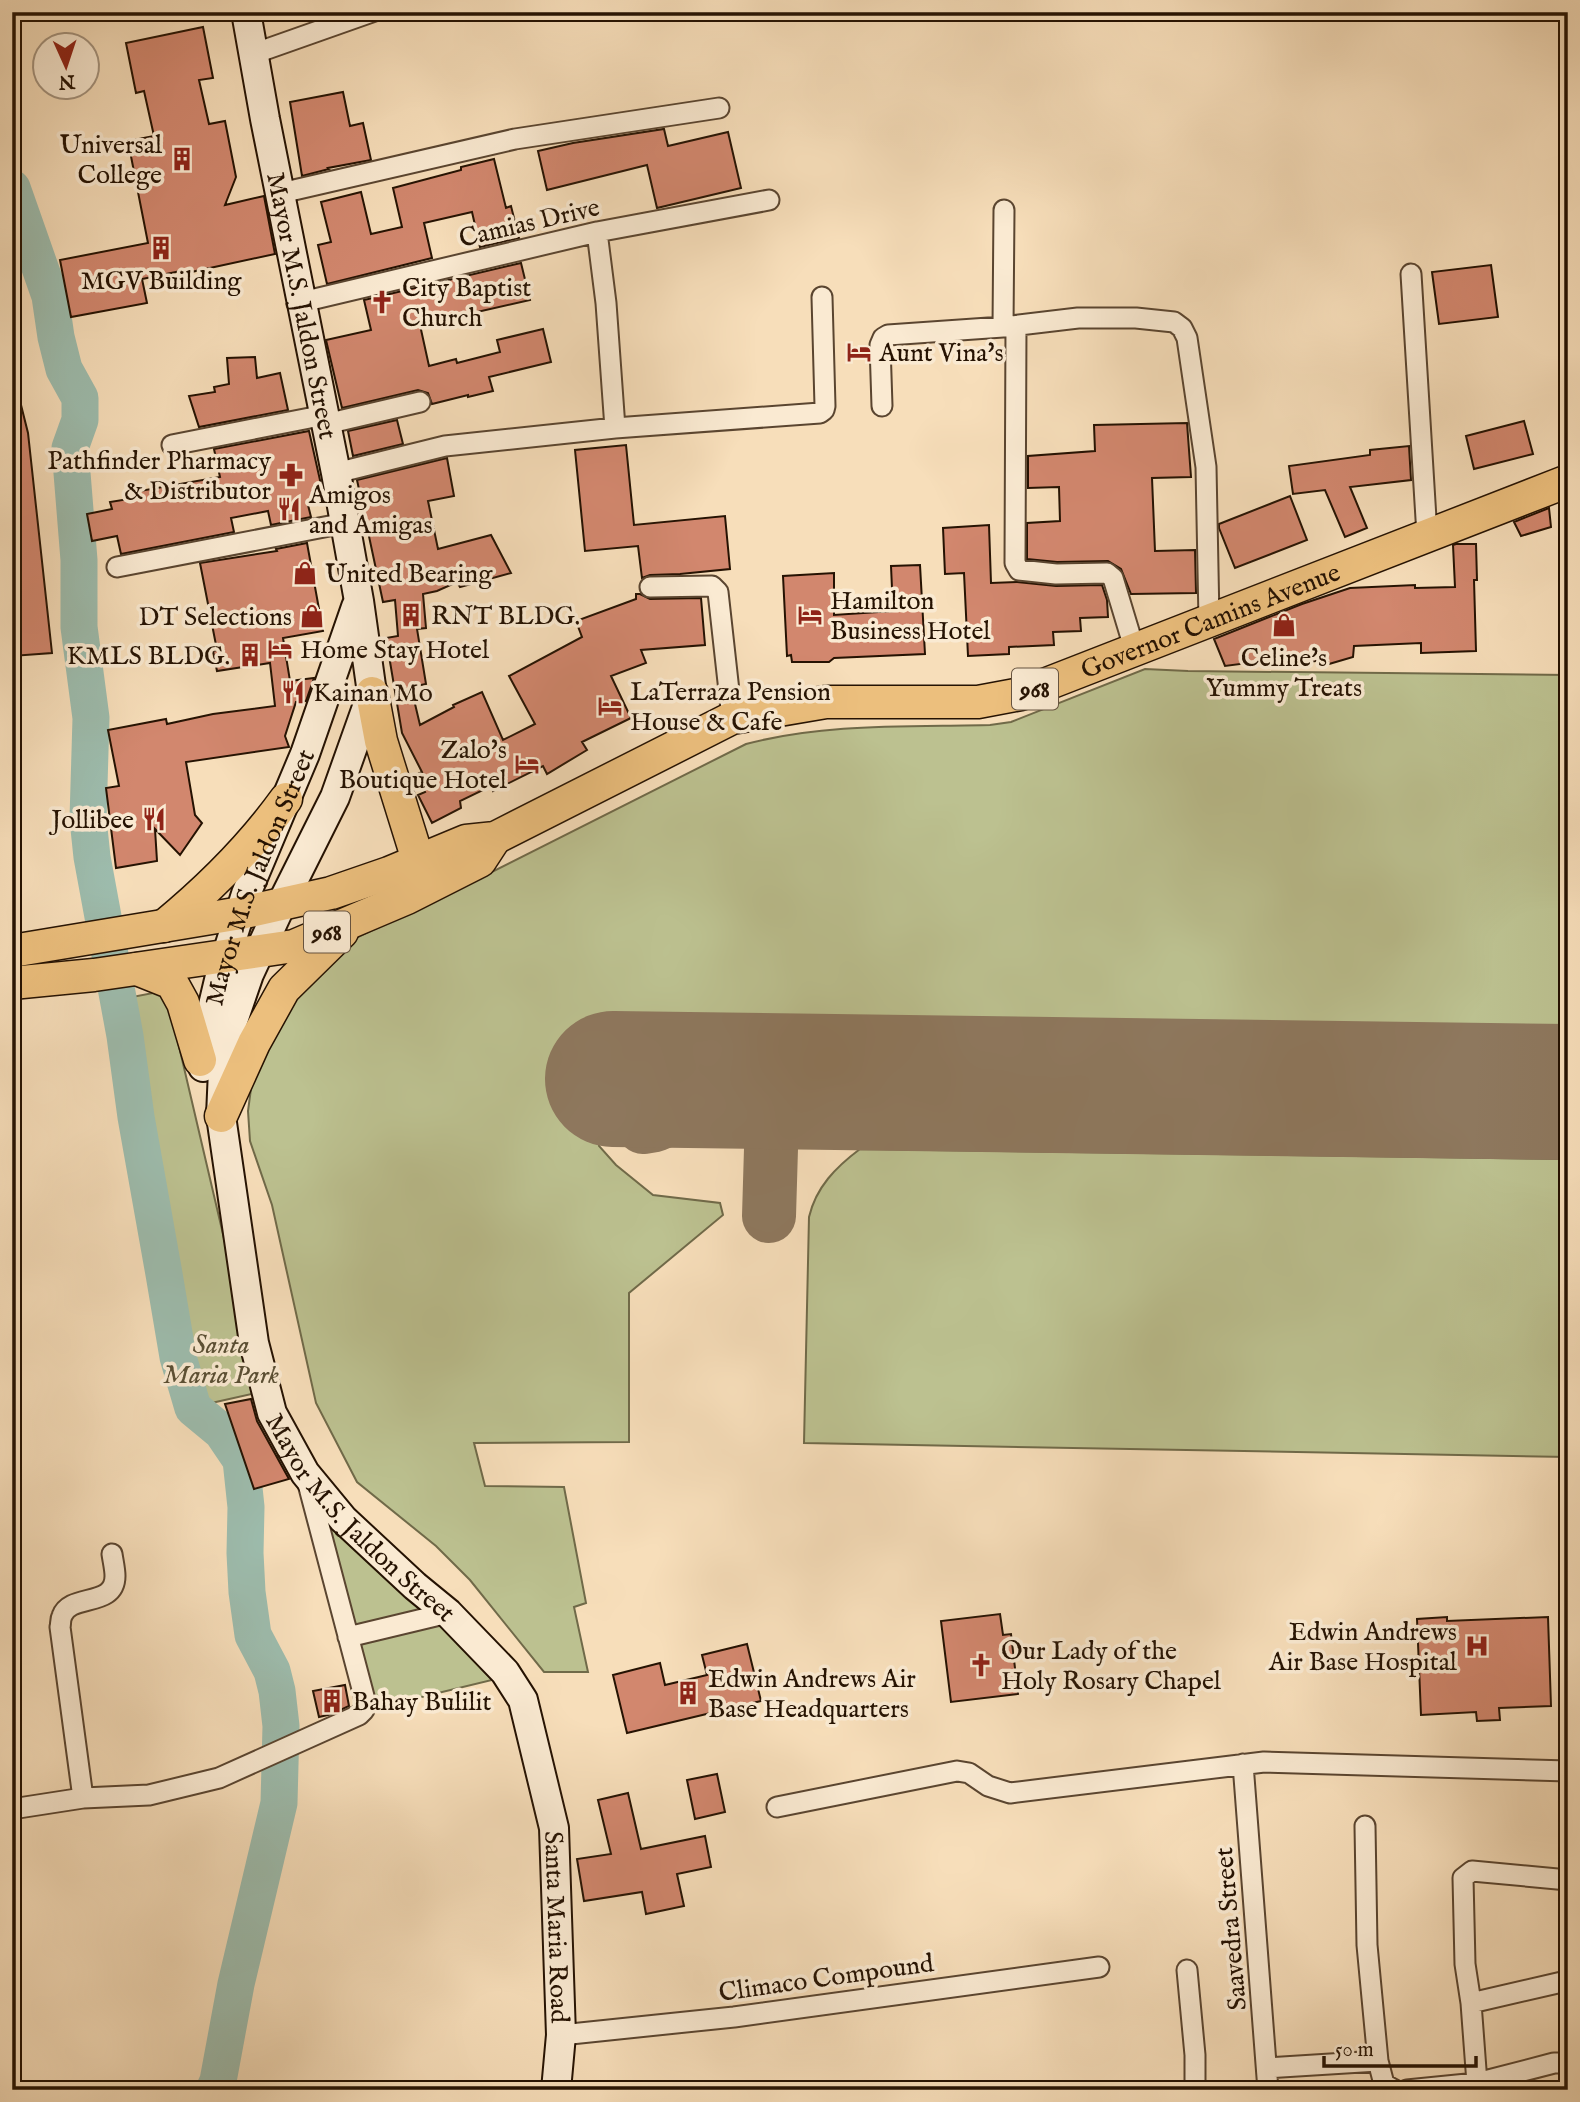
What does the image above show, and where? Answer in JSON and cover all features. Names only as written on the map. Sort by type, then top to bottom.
[{"type":"main road","name":"Mayor M.S. Jaldon Street","points":[[246,12],[337,473],[372,693],[335,797],[249,974],[224,1047],[221,1116],[254,1343],[272,1413],[305,1473],[343,1518],[447,1613],[505,1672],[523,1700],[538,1766]]},
{"type":"main road","name":"Governor Camins Avenue","points":[[12,951],[281,905],[331,893],[389,873],[466,841],[495,838],[732,718],[826,702],[978,702],[1021,694],[1568,481]]},
{"type":"main road","name":"Mayor M.S. Jaldon Street","points":[[221,1116],[200,1060],[220,976],[246,894],[286,799],[359,601]]},
{"type":"main road","points":[[372,693],[381,741],[418,860]]},
{"type":"main road","points":[[164,926],[230,865],[265,828],[286,799]]},
{"type":"main road","name":"Governor Camins Avenue","points":[[12,983],[94,975],[295,946],[407,898],[480,861],[495,838]]},
{"type":"main road","points":[[221,1116],[254,1043],[284,989],[353,921]]},
{"type":"main road","points":[[136,969],[172,983],[183,1003],[200,1060]]},
{"type":"main road","name":"Santa Maria Road","points":[[538,1766],[554,1828],[561,2035],[556,2090]]},
{"type":"street","points":[[253,54],[372,12]]},
{"type":"street","points":[[281,193],[515,139],[719,108]]},
{"type":"street","name":"Camias Drive","points":[[302,302],[597,232],[769,200]]},
{"type":"street","points":[[1004,210],[1014,563],[1019,570],[1056,574],[1107,573],[1113,578],[1135,651]]},
{"type":"street","points":[[597,232],[606,303],[615,428]]},
{"type":"street","points":[[1411,274],[1427,535]]},
{"type":"street","points":[[337,473],[445,446],[615,428],[820,413],[825,405],[822,297]]},
{"type":"street","points":[[882,405],[880,345],[888,335],[1077,318],[1136,318],[1174,322],[1182,328],[1187,338],[1206,467],[1209,620]]},
{"type":"street","points":[[172,445],[420,402]]},
{"type":"street","points":[[117,567],[345,523]]},
{"type":"street","points":[[650,587],[712,586],[718,592],[732,718]]},
{"type":"street","points":[[12,1809],[82,1798],[149,1795],[219,1778],[359,1715],[364,1710],[365,1700],[305,1473]]},
{"type":"street","points":[[82,1798],[60,1627],[66,1609],[96,1599],[112,1587],[116,1578],[112,1554]]},
{"type":"street","points":[[348,1637],[447,1613]]},
{"type":"street","points":[[777,1807],[957,1771],[969,1773],[988,1786],[1010,1793],[1264,1762],[1568,1771]]},
{"type":"street","name":"Saavedra Street","points":[[1243,1765],[1268,2090]]},
{"type":"street","points":[[1365,1826],[1367,1945],[1378,2061],[1384,2084],[1395,2090]]},
{"type":"street","points":[[1477,2083],[1465,1964],[1463,1878],[1472,1871],[1568,1880]]},
{"type":"street","name":"Climaco Compound","points":[[561,2035],[734,2017],[1098,1967]]},
{"type":"street","points":[[1187,1970],[1195,2055],[1195,2090]]},
{"type":"street","points":[[1471,2003],[1562,1982]]},
{"type":"street","points":[[1267,2068],[1378,2061]]},
{"type":"street","points":[[1407,2090],[1477,2083],[1554,2063],[1568,2063]]},
{"type":"green space","points":[[1145,669],[1568,675],[1568,1031],[606,1020],[599,1146],[616,1165],[653,1195],[720,1203],[723,1215],[629,1293],[629,1442],[474,1443],[485,1486],[564,1487],[586,1603],[574,1607],[588,1672],[544,1672],[470,1580],[436,1546],[357,1482],[316,1403],[272,1205],[250,1141],[248,1111],[252,1081],[261,1053],[293,1003],[339,946],[746,744],[837,729],[990,725],[1011,722]]},
{"type":"green space","name":"Santa Maria Park","points":[[158,992],[170,1008],[260,1392],[198,1406],[127,998]]},
{"type":"green space","points":[[860,1149],[1568,1159],[1568,1457],[804,1443],[809,1217],[812,1206],[828,1178]]},
{"type":"green space","points":[[325,1520],[431,1611],[352,1629]]},
{"type":"green space","points":[[438,1621],[492,1680],[376,1708],[355,1641]]},
{"type":"building","points":[[203,27],[213,78],[199,80],[209,124],[225,121],[236,177],[225,205],[264,196],[275,254],[182,274],[181,271],[142,279],[147,303],[71,317],[60,260],[148,243],[128,141],[154,136],[144,91],[136,93],[126,43]]},
{"type":"building","points":[[343,92],[350,126],[363,123],[371,160],[302,176],[290,102]]},
{"type":"building","points":[[664,129],[668,146],[728,132],[741,188],[657,208],[647,165],[547,190],[538,151]]},
{"type":"building","points":[[494,159],[506,208],[511,206],[519,238],[480,247],[472,212],[424,223],[432,258],[327,284],[318,245],[331,242],[321,202],[361,192],[371,234],[402,227],[393,188]]},
{"type":"building","points":[[521,263],[530,300],[420,325],[429,366],[456,359],[457,363],[500,352],[497,340],[543,329],[551,362],[489,377],[493,391],[468,397],[432,404],[428,393],[418,390],[342,408],[326,340],[371,330],[364,300]]},
{"type":"building","points":[[1491,265],[1498,317],[1439,324],[1432,272]]},
{"type":"building","points":[[255,357],[257,378],[280,373],[288,410],[199,427],[189,396],[215,392],[214,387],[229,384],[227,358]]},
{"type":"building","points":[[18,393],[28,433],[52,653],[12,656],[12,394]]},
{"type":"building","points":[[397,420],[403,444],[353,456],[348,431]]},
{"type":"building","points":[[1524,421],[1533,454],[1474,469],[1466,436]]},
{"type":"building","points":[[1187,423],[1191,477],[1152,478],[1155,551],[1195,550],[1196,593],[1131,594],[1121,569],[1108,561],[1057,562],[1027,559],[1027,523],[1060,521],[1059,487],[1028,488],[1028,456],[1095,451],[1094,425]]},
{"type":"building","points":[[309,431],[324,498],[307,501],[311,517],[271,525],[268,511],[231,518],[234,532],[121,554],[117,536],[92,541],[87,514],[112,509],[110,502],[135,498],[134,492],[220,477],[214,449]]},
{"type":"building","points":[[626,445],[634,525],[725,516],[730,569],[650,575],[642,578],[638,546],[585,551],[575,450]]},
{"type":"building","points":[[1409,446],[1411,480],[1350,487],[1367,528],[1345,537],[1325,490],[1293,494],[1289,466],[1370,455],[1370,450]]},
{"type":"building","points":[[447,458],[454,496],[428,501],[438,549],[491,535],[511,573],[460,587],[457,582],[423,594],[426,628],[417,629],[426,684],[411,687],[420,725],[454,707],[453,705],[482,692],[503,740],[535,724],[509,676],[582,637],[576,621],[636,599],[636,594],[650,599],[701,598],[705,645],[641,650],[646,663],[611,676],[631,718],[582,742],[587,750],[547,774],[543,766],[493,791],[491,786],[460,801],[461,808],[432,823],[418,795],[425,792],[416,775],[422,772],[402,733],[386,638],[398,636],[395,600],[383,602],[357,480]]},
{"type":"building","points":[[1290,496],[1307,540],[1235,568],[1219,524]]},
{"type":"building","points":[[1549,508],[1551,527],[1521,536],[1514,522]]},
{"type":"building","points":[[989,525],[991,583],[1102,585],[1107,600],[1108,617],[1080,618],[1081,631],[1053,632],[1054,645],[1009,647],[1009,654],[968,656],[964,573],[945,574],[943,528]]},
{"type":"building","points":[[307,543],[323,631],[283,638],[290,681],[314,678],[306,701],[296,702],[285,736],[289,747],[186,762],[195,815],[202,823],[180,855],[155,829],[157,861],[116,868],[106,788],[119,786],[108,730],[166,719],[167,724],[213,714],[275,706],[270,663],[217,671],[213,651],[217,650],[200,563],[277,551],[276,549]]},
{"type":"building","points":[[1476,544],[1476,651],[1421,653],[1421,643],[1354,646],[1353,657],[1329,664],[1327,660],[1266,666],[1263,661],[1225,666],[1214,639],[1302,604],[1350,588],[1415,585],[1415,588],[1455,587],[1453,545]]},
{"type":"building","points":[[920,565],[925,654],[834,658],[829,662],[792,662],[791,655],[787,656],[783,576],[834,573],[834,615],[893,611],[891,566]]},
{"type":"building","points":[[251,1399],[257,1421],[289,1479],[254,1489],[225,1404]]},
{"type":"building","name":"Our Lady of the Holy Rosary Chapel","points":[[1000,1614],[1003,1635],[1011,1634],[1018,1694],[951,1702],[941,1621]]},
{"type":"building","points":[[1447,1617],[1447,1621],[1548,1617],[1551,1706],[1499,1708],[1500,1720],[1477,1721],[1476,1712],[1421,1715],[1417,1619]]},
{"type":"building","name":"Edwin Andrews Air Base Headquarters","points":[[747,1644],[761,1701],[627,1733],[613,1675],[660,1663],[665,1685],[707,1675],[702,1655]]},
{"type":"building","name":"Bahay Bulilit","points":[[345,1685],[349,1706],[319,1717],[313,1691]]},
{"type":"building","points":[[717,1774],[725,1812],[695,1819],[687,1780]]},
{"type":"building","points":[[628,1793],[641,1849],[705,1836],[711,1867],[677,1874],[684,1906],[646,1914],[642,1892],[584,1901],[577,1859],[611,1854],[598,1800]]},
{"type":"waterway","points":[[12,188],[50,296],[64,369],[80,398],[80,420],[70,448],[79,560],[79,627],[91,718],[88,819],[136,1117],[178,1357],[193,1408],[222,1432],[241,1460],[246,1507],[247,1592],[253,1635],[272,1671],[281,1726],[279,1803],[214,2090]]},
{"type":"taxiway","points":[[731,1081],[676,1044],[657,1049],[647,1056],[637,1076],[633,1099],[637,1119],[643,1127],[655,1125],[758,1081]]},
{"type":"taxiway","points":[[769,1216],[773,1081]]},
{"type":"runway","points":[[613,1079],[1568,1092]]},
{"type":"place","name":"Universal College","points":[[182,159]]},
{"type":"place","name":"MGV Building","points":[[161,248]]},
{"type":"place","name":"City Baptist Church","points":[[382,302]]},
{"type":"place","name":"Aunt Vina's","points":[[859,352]]},
{"type":"place","name":"Pathfinder Pharmacy & Distributor","points":[[291,475]]},
{"type":"place","name":"Amigos and Amigas","points":[[289,509]]},
{"type":"place","name":"United Bearing","points":[[305,573]]},
{"type":"place","name":"RNT BLDG.","points":[[411,615]]},
{"type":"place","name":"Hamilton Business Hotel","points":[[810,615]]},
{"type":"place","name":"DT Selections","points":[[312,616]]},
{"type":"place","name":"Celine's Yummy Treats","points":[[1284,625]]},
{"type":"place","name":"Home Stay Hotel","points":[[280,649]]},
{"type":"place","name":"KMLS BLDG.","points":[[250,655]]},
{"type":"place","name":"Kainan Mo","points":[[293,692]]},
{"type":"place","name":"LaTerraza Pension House & Cafe","points":[[610,706]]},
{"type":"place","name":"Zalo's Boutique Hotel","points":[[527,764]]},
{"type":"place","name":"Jollibee","points":[[154,819]]},
{"type":"place","name":"Edwin Andrews Air Base Hospital","points":[[1477,1646]]},
{"type":"place","name":"Our Lady of the Holy Rosary Chapel","points":[[981,1665]]},
{"type":"place","name":"Edwin Andrews Air Base Headquarters","points":[[688,1693]]},
{"type":"place","name":"Bahay Bulilit","points":[[332,1701]]}]
